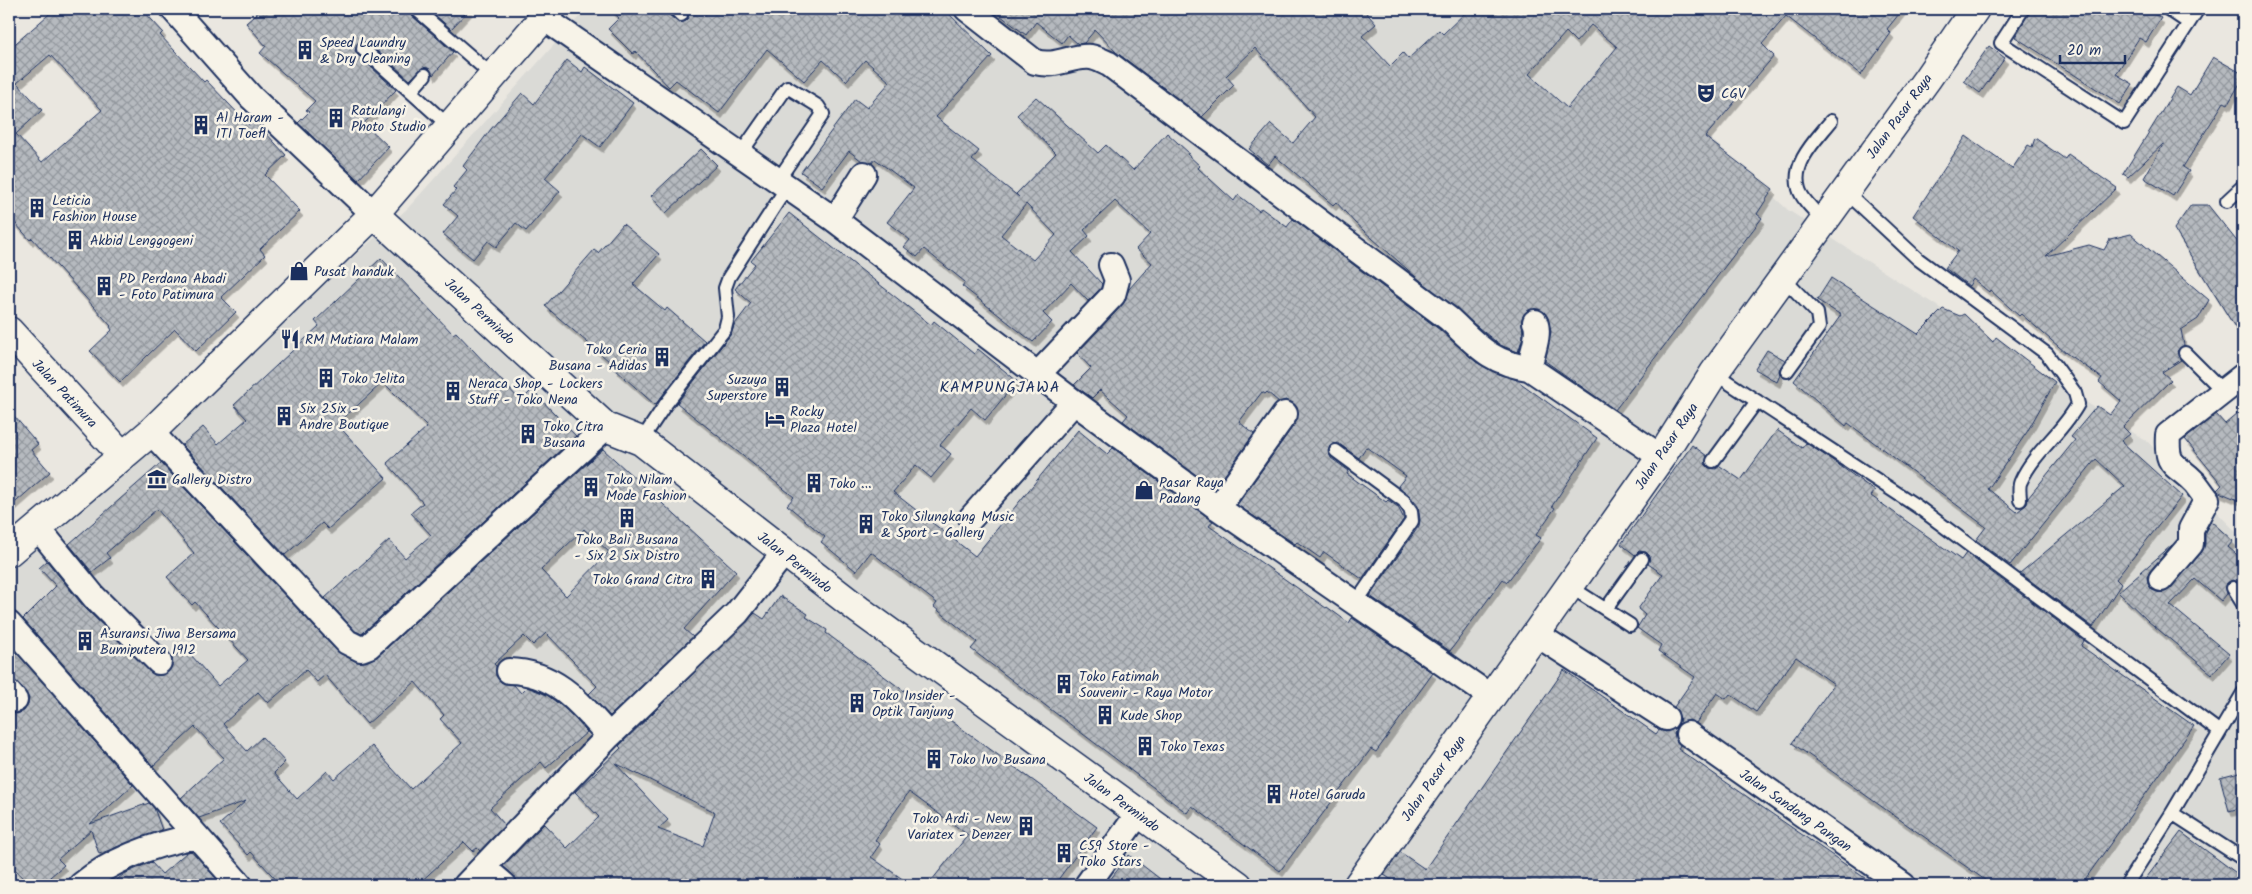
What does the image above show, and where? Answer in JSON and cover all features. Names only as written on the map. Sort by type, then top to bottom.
[{"type":"main road","name":"Jalan Pasar Raya","points":[[1358,885],[1661,457],[1714,373],[1844,190],[1927,79],[1975,9]]},
{"type":"main road","points":[[9,552],[150,432],[374,214],[492,75],[548,14]]},
{"type":"main road","name":"Jalan Permindo","points":[[374,214],[606,428],[641,441],[859,610],[1238,885]]},
{"type":"main road","name":"Jalan Patimura","points":[[9,331],[122,455]]},
{"type":"street","points":[[174,9],[251,97],[374,214]]},
{"type":"street","points":[[968,9],[1036,62],[1047,65],[1077,58],[1092,57],[1110,64],[1449,319],[1490,356],[1510,366],[1529,368],[1661,457]]},
{"type":"street","points":[[548,14],[783,184],[836,220],[1039,373],[1074,402],[1218,508],[1490,696]]},
{"type":"street","points":[[836,220],[864,174]]},
{"type":"street","points":[[1039,373],[1112,295],[1117,280],[1111,265]]},
{"type":"street","points":[[1529,368],[1536,338],[1537,326],[1535,322]]},
{"type":"street","points":[[2160,579],[2190,544],[2191,529],[2207,499],[2194,483],[2173,465],[2167,452],[2168,435],[2243,376]]},
{"type":"street","points":[[971,518],[1074,402]]},
{"type":"street","points":[[1218,508],[1284,414]]},
{"type":"street","points":[[150,432],[347,642],[361,649],[369,646],[606,428]]},
{"type":"street","points":[[38,528],[94,596],[159,662]]},
{"type":"street","points":[[466,885],[609,736],[737,613],[784,553]]},
{"type":"street","points":[[9,624],[240,885]]},
{"type":"street","points":[[1536,634],[1659,714]]},
{"type":"street","points":[[509,671],[533,674],[556,683],[573,696],[609,736]]},
{"type":"street","name":"Jalan Sandang Pangan","points":[[1688,734],[1904,885]]},
{"type":"street","points":[[1087,885],[1138,814]]},
{"type":"street","points":[[81,885],[108,866],[132,854],[167,842],[196,836]]},
{"type":"street","points":[[484,868],[504,885]]},
{"type":"lane","points":[[416,9],[492,75]]},
{"type":"lane","points":[[2023,9],[2001,43],[2124,123],[2198,9]]},
{"type":"lane","points":[[2168,9],[2190,23]]},
{"type":"lane","points":[[363,49],[449,126]]},
{"type":"lane","points":[[411,91],[425,75]]},
{"type":"lane","points":[[641,441],[664,405],[721,336],[728,317],[725,288],[729,277],[822,114],[818,106],[787,87],[741,153]]},
{"type":"lane","points":[[1823,220],[1799,191],[1797,171],[1810,147],[1831,121]]},
{"type":"lane","points":[[2227,201],[2243,186]]},
{"type":"lane","points":[[1844,190],[1918,259],[2047,354],[2076,393],[2078,404],[2073,414],[2041,451],[2020,482],[2020,500]]},
{"type":"lane","points":[[1782,277],[1817,313],[1819,327],[1787,371]]},
{"type":"lane","points":[[2185,353],[2223,391]]},
{"type":"lane","points":[[1714,373],[1918,507],[2220,732]]},
{"type":"lane","points":[[1713,461],[1757,401]]},
{"type":"lane","points":[[1336,451],[1404,501],[1411,511],[1412,521],[1355,604]]},
{"type":"lane","points":[[1606,609],[1642,560]]},
{"type":"lane","points":[[1569,586],[1630,625]]},
{"type":"lane","points":[[2233,588],[2243,604]]},
{"type":"lane","points":[[2126,885],[2172,813],[2243,693]]},
{"type":"lane","points":[[2172,813],[2243,859]]},
{"type":"shaded area","name":"Pasar Raya Padang","points":[[586,9],[1571,9],[1788,210],[2148,442],[2243,539],[2243,885],[9,885],[9,565],[408,208]]},
{"type":"building","points":[[55,9],[142,9],[163,32],[160,35],[204,82],[206,80],[249,125],[254,120],[286,155],[265,175],[300,211],[260,249],[265,255],[221,297],[236,312],[196,351],[175,329],[120,382],[90,351],[112,330],[111,326],[32,238],[30,240],[9,216],[9,49]],"holes":[[[50,55],[102,110],[42,162],[16,134],[42,110],[17,83]]]},
{"type":"building","points":[[262,9],[408,9],[411,15],[453,52],[433,75],[430,69],[423,67],[410,80],[368,43],[361,41],[357,44],[355,51],[358,55],[396,90],[364,123],[389,147],[358,180],[298,123],[309,112],[306,110],[315,101],[260,53],[266,46],[246,23]]},
{"type":"building","points":[[428,9],[470,9],[451,29]]},
{"type":"building","points":[[611,9],[667,9],[669,15],[679,23],[689,18],[686,9],[944,9],[992,56],[936,117],[979,151],[972,160],[1019,197],[1016,194],[1056,153],[1017,115],[1036,97],[1098,153],[1106,145],[1133,170],[1167,133],[1189,153],[1187,154],[1200,166],[1198,168],[1234,201],[1238,195],[1259,211],[1261,208],[1287,227],[1293,219],[1440,330],[1476,362],[1498,374],[1515,379],[1597,438],[1552,506],[1555,508],[1536,535],[1541,538],[1507,582],[1503,579],[1450,651],[1370,596],[1419,526],[1420,520],[1418,506],[1398,486],[1406,476],[1366,447],[1359,458],[1337,443],[1330,446],[1328,451],[1331,458],[1349,471],[1347,474],[1386,502],[1388,500],[1398,507],[1404,519],[1362,579],[1324,552],[1320,558],[1297,542],[1295,544],[1237,505],[1296,422],[1298,409],[1293,403],[1286,400],[1279,402],[1267,392],[1265,394],[1262,392],[1239,422],[1254,434],[1215,489],[1123,421],[1128,415],[1100,390],[1092,398],[1074,385],[1091,368],[1077,353],[1123,304],[1129,289],[1152,263],[1136,249],[1150,234],[1115,201],[1084,230],[1089,236],[1072,252],[1102,284],[1101,288],[1088,301],[1071,283],[1043,313],[1052,322],[1033,342],[962,286],[965,282],[924,249],[917,257],[904,247],[910,240],[887,222],[914,188],[875,159],[872,163],[862,161],[849,151],[822,187],[801,172],[855,99],[867,108],[890,82],[865,60],[846,81],[823,60],[804,81],[767,49],[719,113],[676,80],[669,87],[635,51],[633,54],[608,29],[619,18]],"holes":[[[1026,204],[1056,235],[1033,260],[1001,235]]]},
{"type":"building","points":[[992,9],[1363,9],[1376,24],[1362,36],[1390,66],[1403,53],[1408,59],[1439,30],[1443,34],[1469,9],[1903,9],[1887,29],[1891,33],[1861,75],[1786,16],[1762,44],[1774,56],[1705,137],[1773,189],[1757,214],[1762,218],[1615,410],[1545,361],[1551,332],[1548,318],[1544,312],[1531,309],[1525,313],[1522,319],[1523,337],[1518,352],[1500,345],[1416,277],[1355,223],[1336,202],[1333,205],[1275,156],[1268,165],[1249,149],[1271,124],[1293,143],[1315,117],[1255,48],[1226,76],[1234,85],[1202,117],[1117,53],[1095,30],[1084,43],[1078,44],[1068,35],[1062,43],[1036,22],[1026,35]],"holes":[[[1591,25],[1617,47],[1567,108],[1529,74],[1566,32],[1576,42]]]},
{"type":"building","points":[[2031,9],[2146,9],[2161,18],[2146,42],[2139,38],[2116,74],[2133,84],[2120,104],[2015,37]]},
{"type":"building","points":[[1989,46],[2005,58],[1980,93],[1964,81]]},
{"type":"building","points":[[2213,57],[2243,74],[2243,78],[2228,104],[2224,102],[2183,167],[2189,171],[2173,196],[2144,178],[2164,143],[2128,177],[2123,174],[2177,87],[2190,95]]},
{"type":"building","points":[[567,60],[582,72],[585,67],[633,103],[600,147],[582,134],[545,178],[560,191],[526,231],[516,223],[496,247],[488,241],[473,259],[443,234],[458,216],[444,204],[456,190],[453,187],[467,170],[463,166],[491,129],[522,93],[534,104]]},
{"type":"building","points":[[1966,136],[2012,169],[2028,145],[2032,147],[2035,138],[2065,159],[2068,154],[2117,188],[2046,256],[2089,245],[2104,250],[2110,239],[2131,234],[2209,300],[2198,319],[2181,330],[2184,345],[2177,351],[2181,360],[2162,372],[2171,380],[2123,427],[2130,434],[2121,441],[2182,496],[2116,579],[2121,584],[2093,627],[2020,573],[2125,486],[2096,459],[2010,565],[1976,540],[1986,527],[1848,423],[1846,426],[1794,381],[1841,315],[1817,300],[1831,278],[1918,334],[1943,309],[1960,316],[1964,314],[1993,342],[1996,337],[2055,382],[2027,432],[1988,489],[2017,512],[2027,504],[2028,498],[2075,440],[2071,437],[2097,406],[2110,415],[2121,401],[2099,382],[2102,378],[2066,353],[2021,314],[2019,316],[1990,290],[1989,292],[1973,279],[1969,286],[1945,268],[1958,251],[1913,216]]},
{"type":"building","points":[[701,149],[717,165],[666,213],[651,196]]},
{"type":"building","points":[[2191,205],[2208,205],[2243,249],[2243,340],[2174,229]]},
{"type":"building","points":[[789,213],[931,325],[934,321],[974,354],[978,349],[1017,381],[985,420],[971,408],[940,445],[951,454],[931,478],[916,465],[893,492],[975,556],[1078,430],[1107,454],[1113,448],[1213,521],[1209,526],[1326,608],[1349,623],[1352,618],[1433,673],[1376,752],[1371,749],[1280,871],[1192,806],[1187,813],[971,649],[977,642],[934,607],[937,603],[871,552],[856,571],[821,542],[825,537],[787,505],[794,497],[677,403],[731,334],[735,324],[751,303],[735,289],[755,264],[751,261]]},
{"type":"building","points":[[623,224],[659,254],[633,284],[665,311],[667,308],[705,341],[655,405],[615,369],[616,367],[545,306],[594,250],[598,253]]},
{"type":"building","points":[[381,258],[453,334],[456,332],[521,401],[532,390],[576,436],[362,634],[355,631],[325,598],[389,540],[405,558],[431,535],[411,513],[423,503],[387,463],[427,427],[383,382],[337,424],[386,478],[328,529],[322,523],[285,555],[182,445],[203,427],[218,444],[247,419],[234,405],[319,326],[315,321]]},
{"type":"building","points":[[1767,350],[1785,360],[1779,370],[1780,375],[1777,382],[1755,369]]},
{"type":"building","points":[[2243,409],[2243,502],[2217,490],[2222,485],[2185,439],[2216,414],[2225,424]]},
{"type":"building","points":[[9,410],[38,444],[31,450],[50,472],[9,508]]},
{"type":"building","points":[[1777,430],[1802,448],[1806,443],[1832,460],[1875,491],[1871,496],[1961,560],[1966,553],[2084,641],[2081,646],[2194,726],[2081,885],[1992,885],[1792,743],[1834,684],[1796,657],[1756,712],[1730,694],[1726,699],[1717,693],[1696,723],[1689,720],[1678,725],[1680,718],[1674,707],[1695,677],[1658,651],[1661,645],[1637,628],[1645,615],[1638,609],[1663,574],[1648,564],[1650,556],[1646,552],[1639,551],[1635,555],[1621,544],[1692,445],[1707,456],[1705,464],[1709,468],[1716,469],[1720,466],[1741,480]]},
{"type":"building","points":[[603,449],[736,571],[684,629],[693,637],[610,716],[589,694],[597,686],[546,633],[533,645],[524,636],[494,664],[496,666],[496,676],[501,682],[514,685],[521,693],[527,687],[547,695],[568,711],[587,732],[546,768],[541,762],[490,808],[505,825],[480,851],[477,848],[473,851],[464,842],[417,885],[281,885],[251,852],[248,855],[220,824],[246,801],[199,818],[181,798],[224,758],[195,727],[153,766],[23,619],[56,586],[39,568],[47,561],[84,607],[154,675],[162,675],[168,672],[172,666],[172,659],[185,648],[218,686],[248,660],[195,602],[192,605],[167,577],[194,553],[157,509],[106,553],[110,558],[92,572],[69,544],[161,463],[337,651],[355,661],[366,662],[378,656]],"holes":[[[584,529],[609,552],[566,596],[541,570]],[[306,670],[317,682],[325,675],[367,724],[415,682],[444,715],[440,719],[462,743],[411,789],[372,746],[334,779],[327,771],[297,799],[274,773],[285,762],[262,737],[247,751],[223,724],[258,692],[268,703]]]},
{"type":"building","points":[[2211,521],[2233,541],[2228,547],[2243,560],[2243,576],[2238,582],[2232,580],[2226,584],[2227,594],[2221,601],[2195,579],[2170,605],[2229,654],[2212,674],[2148,621],[2118,592],[2172,545],[2147,577],[2148,584],[2152,590],[2165,592],[2171,588],[2201,553],[2205,544],[2205,532]]},
{"type":"building","points":[[780,596],[808,614],[806,617],[827,630],[826,633],[904,691],[906,688],[1097,827],[1054,885],[928,885],[968,835],[909,792],[875,840],[880,844],[871,857],[911,885],[517,885],[513,875],[503,866],[544,824],[567,848],[599,817],[575,792],[621,748],[619,746],[755,613],[764,619]],"holes":[[[615,763],[715,812],[703,846],[658,829],[668,820]]]},
{"type":"building","points":[[9,644],[133,785],[90,824],[149,803],[154,808],[162,830],[99,854],[91,830],[58,859],[64,865],[50,877],[57,885],[29,885],[9,862],[9,712],[17,714],[24,711],[28,705],[29,698],[19,684],[9,680]]},
{"type":"building","points":[[1564,670],[1656,734],[1659,730],[1666,732],[1677,726],[1674,733],[1680,745],[1678,749],[1875,885],[1400,885],[1384,875],[1400,852],[1425,869]]},
{"type":"building","points":[[2243,771],[2243,807],[2229,811],[2220,777]]},
{"type":"building","points":[[2181,832],[2243,878],[2243,885],[2141,885]]},
{"type":"building","points":[[192,851],[222,885],[111,885],[124,874],[151,862],[162,874],[187,852]]},
{"type":"building","points":[[1129,855],[1168,885],[1106,885]]},
{"type":"place","name":"Speed Laundry & Dry Cleaning","points":[[305,50]]},
{"type":"place","name":"CGV","points":[[1706,93]]},
{"type":"place","name":"Ratulangi Photo Studio","points":[[336,118]]},
{"type":"place","name":"Al Haram - ITI Toefl","points":[[201,125]]},
{"type":"place","name":"Leticia Fashion House","points":[[37,208]]},
{"type":"place","name":"Akbid Lenggogeni","points":[[75,240]]},
{"type":"place","name":"Pusat handuk","points":[[299,271]]},
{"type":"place","name":"PD Perdana Abadi - Foto Patimura","points":[[104,286]]},
{"type":"place","name":"RM Mutiara Malam","points":[[290,339]]},
{"type":"place","name":"Toko Ceria Busana - Adidas","points":[[662,357]]},
{"type":"place","name":"Toko Jelita","points":[[326,378]]},
{"type":"place","name":"Suzuya Superstore","points":[[782,387]]},
{"type":"place","name":"Neraca Shop - Lockers Stuff - Toko Nena","points":[[453,391]]},
{"type":"place","name":"Six 2Six - Andre Boutique","points":[[284,416]]},
{"type":"place","name":"Rocky Plaza Hotel","points":[[775,419]]},
{"type":"place","name":"Toko Citra Busana","points":[[528,434]]},
{"type":"place","name":"Gallery Distro","points":[[157,479]]},
{"type":"place","name":"Toko ...","points":[[814,483]]},
{"type":"place","name":"Toko Nilam Mode Fashion","points":[[591,487]]},
{"type":"place","name":"Pasar Raya Padang","points":[[1144,490]]},
{"type":"place","name":"Toko Bali Busana - Six 2 Six Distro","points":[[627,518]]},
{"type":"place","name":"Toko Silungkang Music & Sport - Gallery","points":[[866,524]]},
{"type":"place","name":"Toko Grand Citra","points":[[708,579]]},
{"type":"place","name":"Asuransi Jiwa Bersama Bumiputera 1912","points":[[85,641]]},
{"type":"place","name":"Toko Fatimah Souvenir - Raya Motor","points":[[1064,684]]},
{"type":"place","name":"Toko Insider - Optik Tanjung","points":[[857,703]]},
{"type":"place","name":"Kude Shop","points":[[1105,715]]},
{"type":"place","name":"Toko Texas","points":[[1145,746]]},
{"type":"place","name":"Toko Ivo Busana","points":[[934,759]]},
{"type":"place","name":"Hotel Garuda","points":[[1274,794]]},
{"type":"place","name":"Toko Ardi - New Variatex - Denzer","points":[[1026,826]]},
{"type":"place","name":"C59 Store - Toko Stars","points":[[1064,853]]},
{"type":"district","name":"KAMPUNGJAWA","points":[[1000,386]]}]
